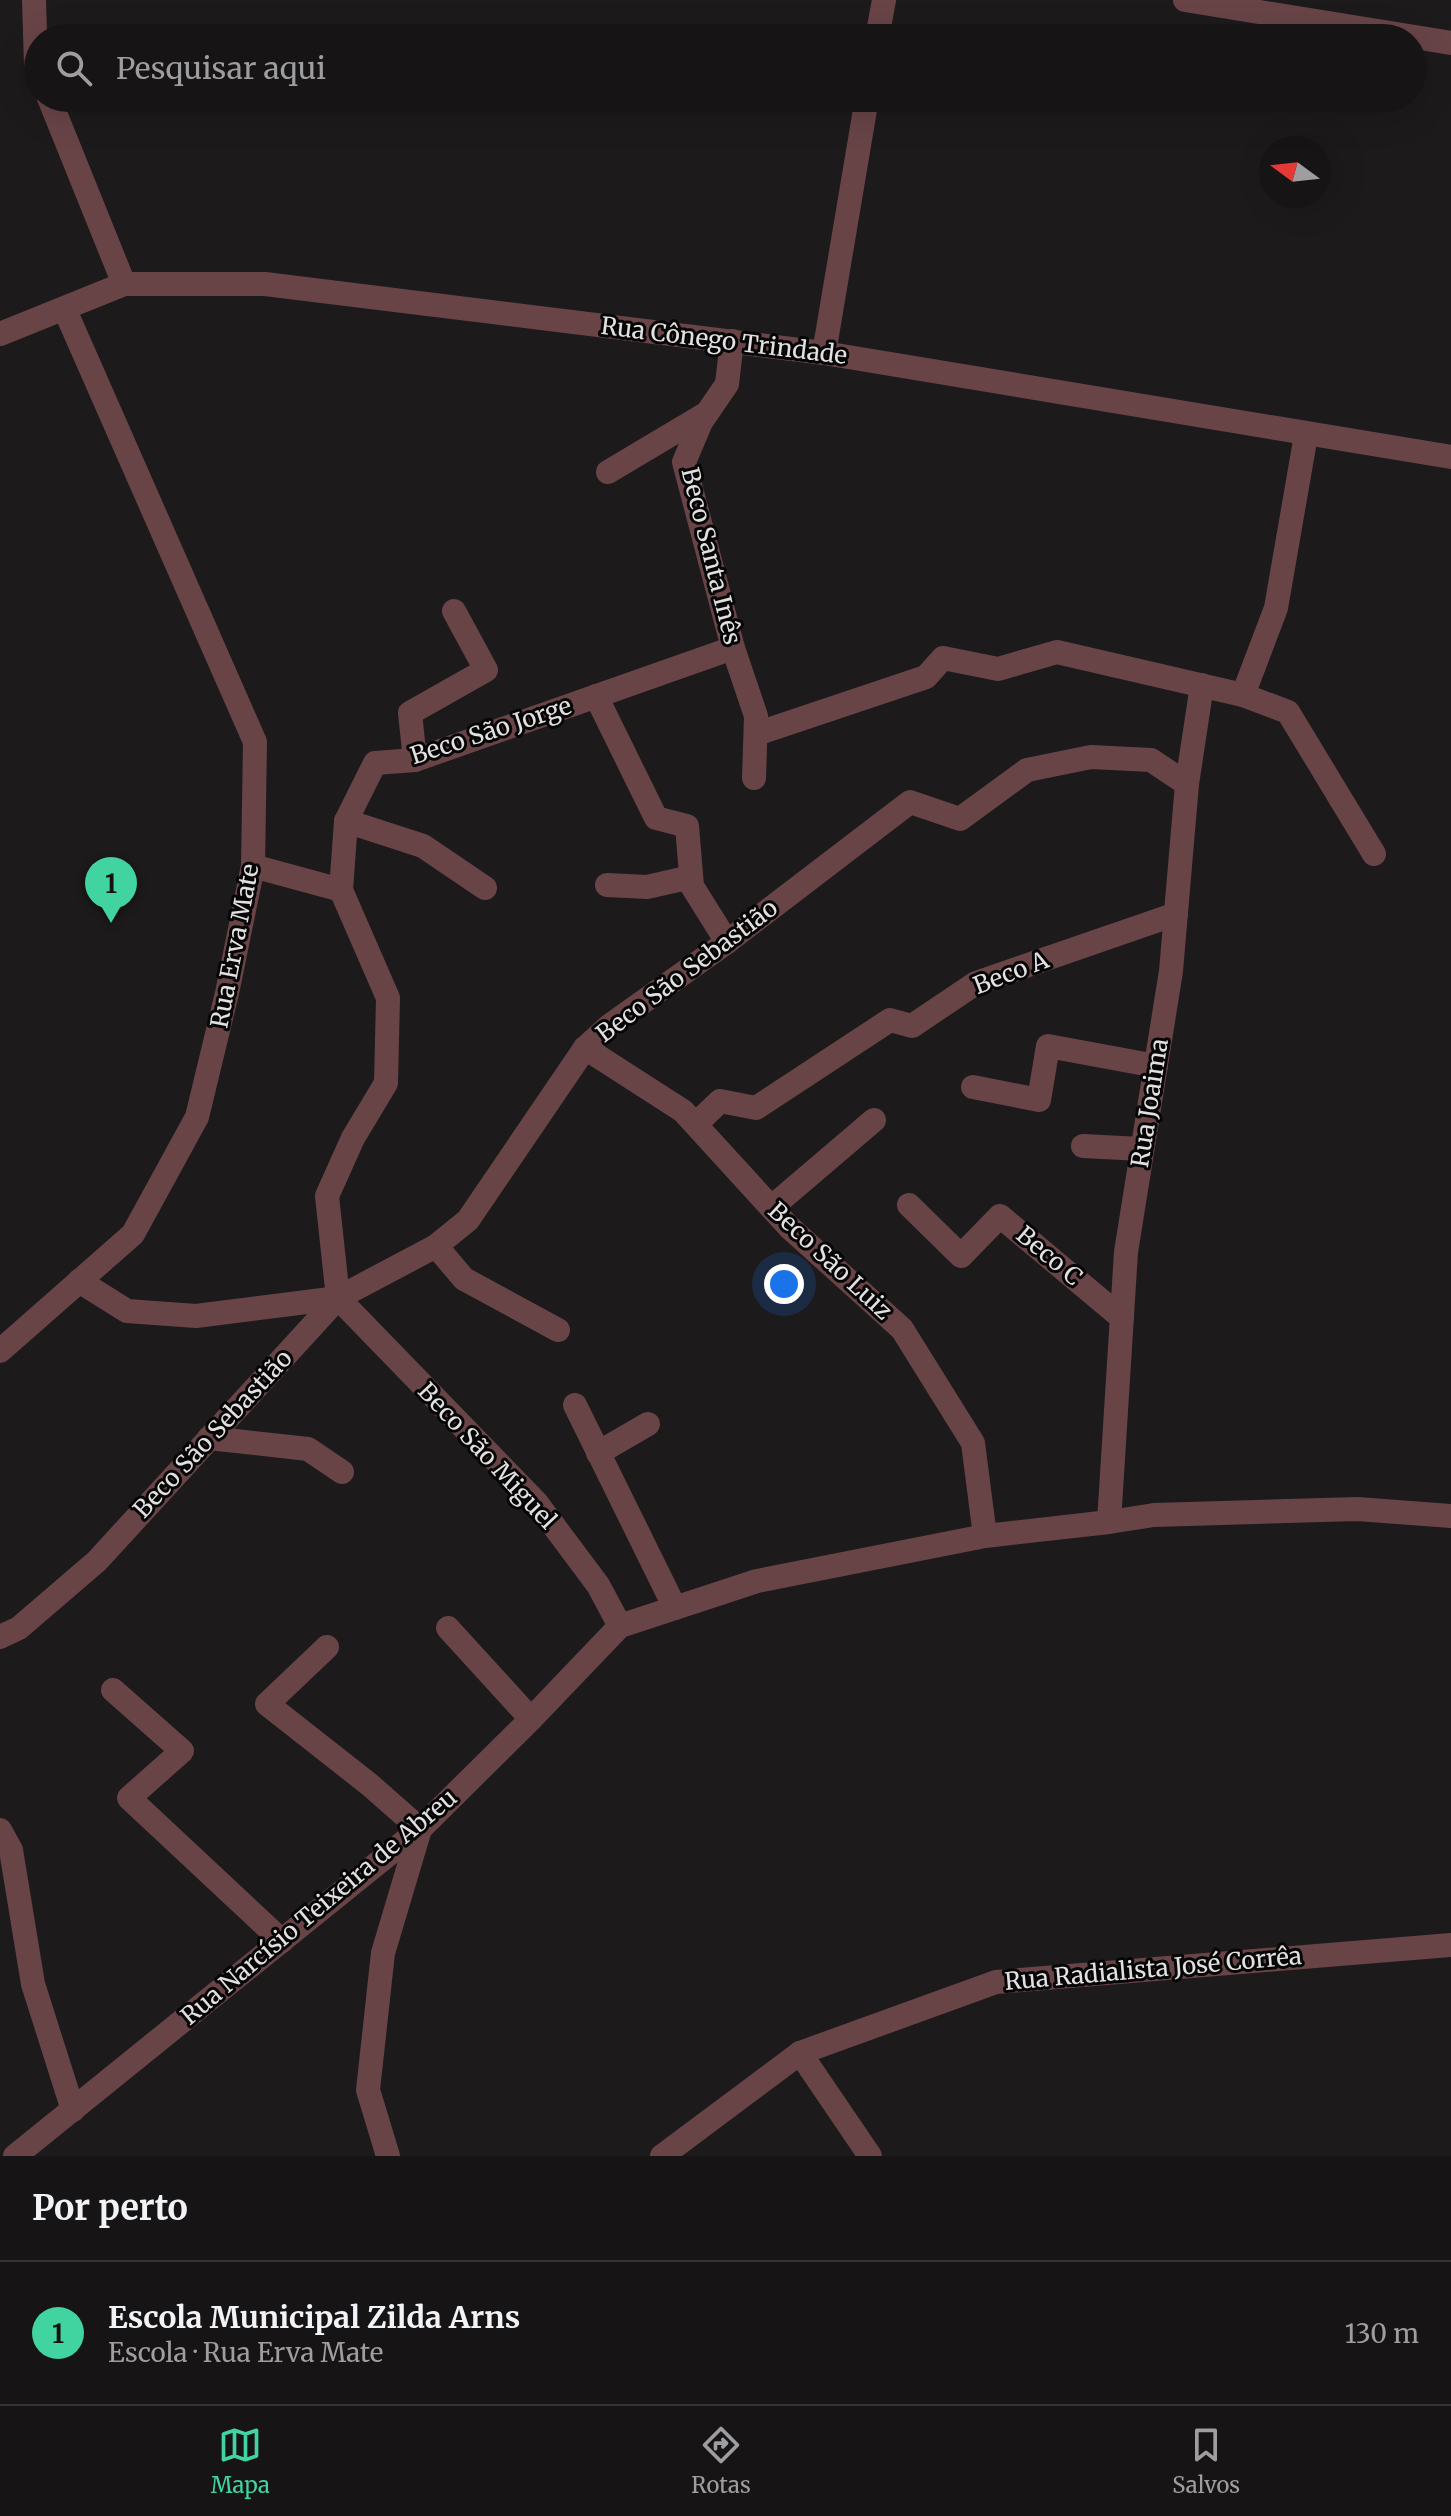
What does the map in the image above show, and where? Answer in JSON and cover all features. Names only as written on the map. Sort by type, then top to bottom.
[{"type":"street","points":[[34,0],[35,24]]},
{"type":"street","points":[[880,24],[884,0]]},
{"type":"street","points":[[1185,0],[1333,24]]},
{"type":"street","points":[[1427,39],[1451,43]]},
{"type":"street","points":[[55,112],[124,284]]},
{"type":"street","points":[[824,353],[865,112]]},
{"type":"street","name":"Rua Cônego Trindade","points":[[0,334],[124,284],[265,284],[824,353],[1451,457]]},
{"type":"street","name":"Rua Erva Mate","points":[[0,1351],[133,1234],[197,1117],[253,866],[255,742],[65,310]]},
{"type":"street","name":"Beco Santa Inês","points":[[732,341],[727,384],[701,422],[684,462],[733,648],[756,716],[754,778]]},
{"type":"street","points":[[608,472],[709,412]]},
{"type":"street","points":[[1243,695],[1276,608],[1306,435]]},
{"type":"street","points":[[415,760],[410,713],[486,670],[454,611]]},
{"type":"street","name":"Beco São Jorge","points":[[338,1298],[327,1196],[353,1138],[386,1083],[388,998],[341,890],[346,821],[375,763],[415,760],[733,648]]},
{"type":"street","points":[[756,734],[926,677],[943,658],[998,669],[1057,652],[1243,695],[1288,712],[1374,854]]},
{"type":"street","name":"Rua Joaima","points":[[1109,1522],[1126,1252],[1171,971],[1187,784],[1202,685]]},
{"type":"street","points":[[596,696],[656,818],[687,826],[692,886],[727,942]]},
{"type":"street","name":"Beco São Sebastião","points":[[0,1637],[19,1628],[97,1561],[338,1298],[436,1246],[468,1220],[585,1048],[609,1026],[727,942],[910,802],[960,819],[1027,770],[1091,757],[1151,760],[1187,784]]},
{"type":"street","points":[[346,821],[423,846],[485,888]]},
{"type":"street","points":[[253,866],[341,890]]},
{"type":"street","points":[[607,885],[647,887],[691,877]]},
{"type":"street","name":"Beco A","points":[[696,1124],[720,1101],[756,1108],[890,1020],[912,1026],[976,983],[1176,914]]},
{"type":"street","points":[[973,1087],[1039,1100],[1048,1046],[1156,1066]]},
{"type":"street","name":"Beco São Luiz","points":[[585,1048],[683,1111],[789,1227],[902,1329],[973,1443],[985,1536]]},
{"type":"street","points":[[772,1207],[874,1120]]},
{"type":"street","points":[[1083,1146],[1142,1149]]},
{"type":"street","name":"Beco C","points":[[909,1205],[961,1256],[1000,1216],[1122,1318]]},
{"type":"street","points":[[436,1246],[464,1279],[558,1330]]},
{"type":"street","points":[[79,1281],[127,1311],[196,1316],[338,1298]]},
{"type":"street","name":"Beco São Miguel","points":[[338,1298],[536,1502],[598,1585],[620,1626]]},
{"type":"street","points":[[575,1405],[675,1608]]},
{"type":"street","points":[[598,1453],[648,1424]]},
{"type":"street","points":[[209,1438],[308,1449],[342,1472]]},
{"type":"street","name":"Rua Narcísio Teixeira de Abreu","points":[[15,2156],[420,1829],[620,1626],[757,1581],[985,1536],[1154,1515],[1357,1509],[1451,1516]]},
{"type":"street","points":[[448,1628],[531,1719]]},
{"type":"street","points":[[327,1647],[267,1704],[370,1785],[420,1829],[383,1953],[368,2090],[388,2156]]},
{"type":"street","points":[[113,1690],[182,1751],[129,1798],[282,1941]]},
{"type":"street","points":[[0,1830],[11,1850],[33,1984],[73,2110]]},
{"type":"street","name":"Rua Radialista José Corrêa","points":[[662,2156],[800,2053],[996,1982],[1451,1945]]},
{"type":"street","points":[[800,2053],[870,2156]]},
{"type":"place","name":"Escola Municipal Zilda Arns","points":[[111,923]]}]
